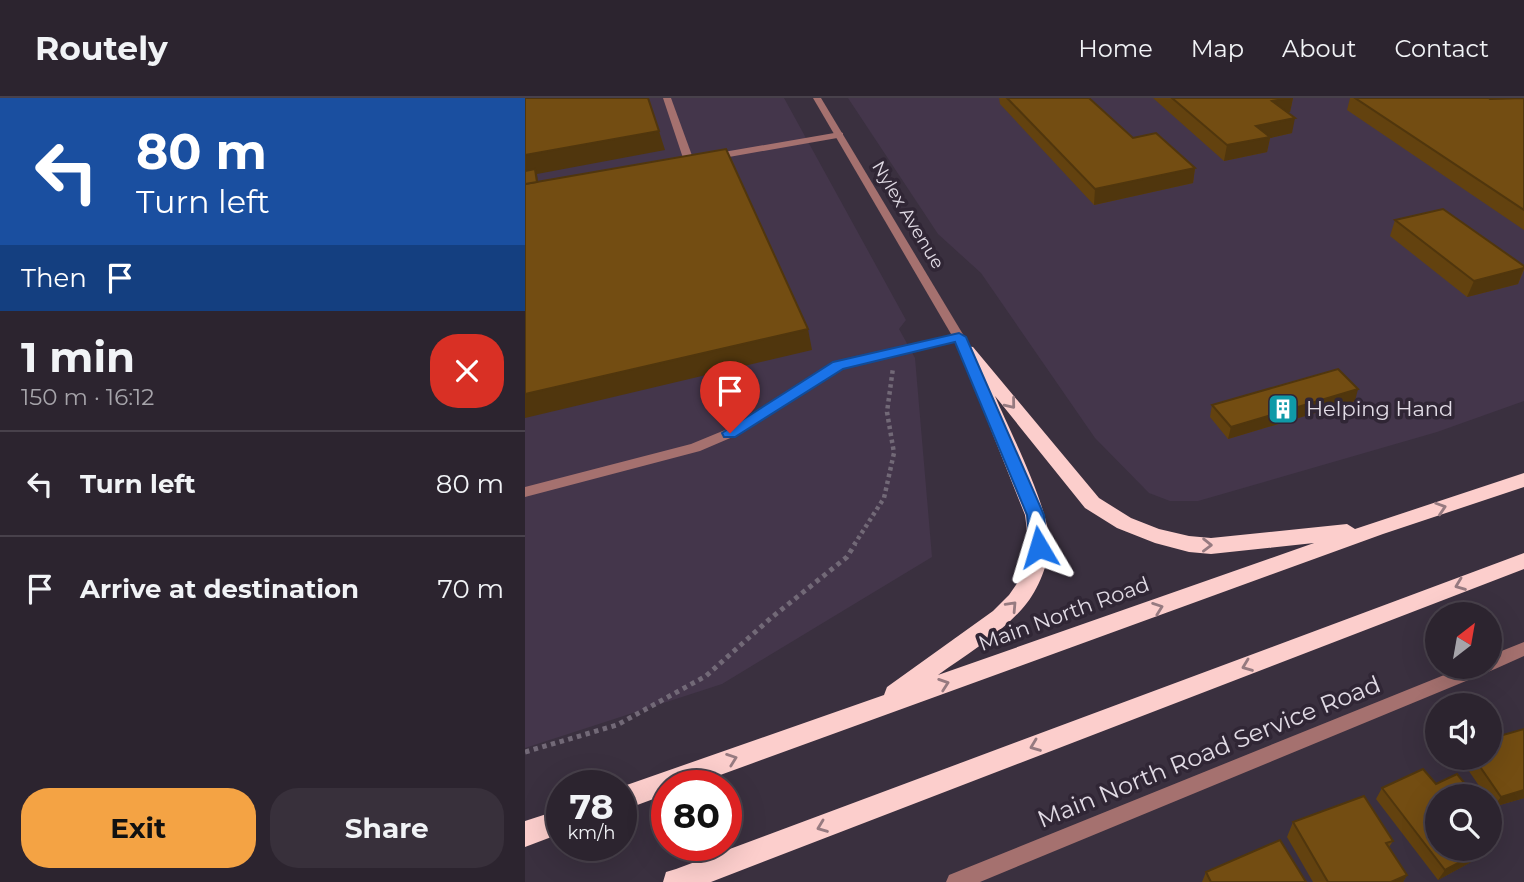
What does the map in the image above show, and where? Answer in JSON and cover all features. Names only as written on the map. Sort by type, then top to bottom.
[{"type":"highway","points":[[963,344],[1092,503],[1124,523],[1189,544],[1211,546],[1376,529]]},
{"type":"highway","points":[[879,706],[1001,617],[1028,585],[1039,547],[1035,515],[963,344]]},
{"type":"highway","name":"Main North Road","points":[[637,793],[1036,653],[1376,529],[1524,480]]},
{"type":"highway","points":[[676,882],[1524,561]]},
{"type":"highway","points":[[525,834],[546,827]]},
{"type":"street","points":[[667,98],[689,161]]},
{"type":"street","name":"Nylex Avenue","points":[[817,98],[963,344]]},
{"type":"street","points":[[675,163],[839,135]]},
{"type":"street","points":[[525,492],[695,448],[730,433],[838,366],[963,344]]},
{"type":"street","points":[[1502,658],[1524,649]]},
{"type":"street","name":"Main North Road Service Road","points":[[956,882],[1452,679]]},
{"type":"path","points":[[525,752],[617,725],[706,676],[846,557],[884,498],[894,453],[887,412],[894,364]]},
{"type":"shaded area","points":[[525,98],[784,98],[906,320],[899,329],[915,358],[932,557],[722,684],[525,748]]},
{"type":"shaded area","points":[[848,98],[1524,98],[1524,401],[1437,432],[1198,501],[1170,501],[1149,493],[1095,438],[981,273],[938,234]]},
{"type":"building","points":[[525,98],[648,98],[659,131],[525,155]]},
{"type":"building","points":[[1007,98],[1089,98],[1133,138],[1156,133],[1195,168],[1095,189]]},
{"type":"building","points":[[1172,98],[1290,98],[1272,101],[1295,118],[1256,126],[1270,137],[1227,145]]},
{"type":"building","points":[[1355,98],[1524,98],[1524,210]]},
{"type":"building","points":[[726,149],[808,329],[525,394],[525,184]]},
{"type":"building","points":[[535,169],[537,182],[525,184],[525,171]]},
{"type":"building","points":[[1443,209],[1524,268],[1474,281],[1395,220]]},
{"type":"building","points":[[1338,369],[1358,389],[1231,427],[1212,405]]},
{"type":"building","points":[[1524,729],[1524,790],[1502,797],[1502,784],[1492,784],[1482,770],[1502,770],[1502,735]]},
{"type":"building","points":[[1423,769],[1436,784],[1425,784],[1425,844],[1382,788]]},
{"type":"building","points":[[1457,774],[1465,784],[1436,784]]},
{"type":"building","points":[[1364,796],[1393,841],[1386,843],[1407,875],[1391,882],[1328,882],[1293,822]]},
{"type":"building","points":[[1280,840],[1306,882],[1211,882],[1206,872]]},
{"type":"building","points":[[1438,861],[1462,861],[1445,870]]},
{"type":"place","name":"Helping Hand","points":[[1283,409]]},
{"type":"route","points":[[730,433],[838,366],[959,337],[1035,515],[1039,530],[1039,547]]}]
